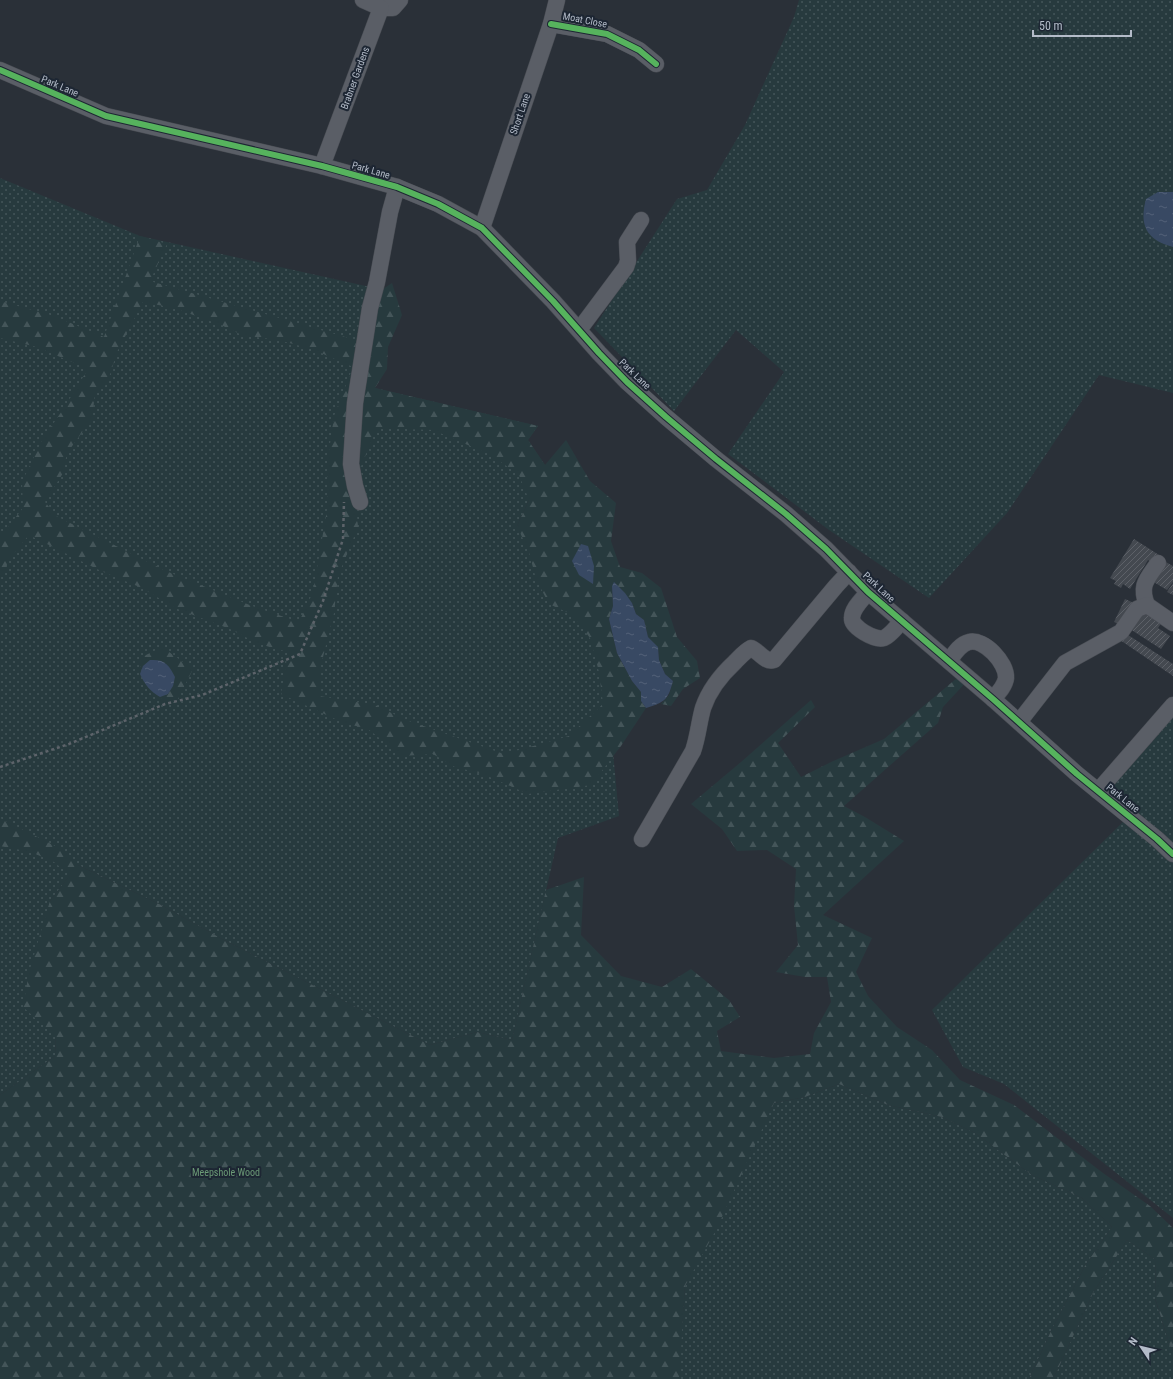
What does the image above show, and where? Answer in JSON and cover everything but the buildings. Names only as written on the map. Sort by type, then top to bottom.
[{"type":"street","points":[[363,0],[381,8],[393,8],[400,0]]},
{"type":"street","name":"Short Lane","points":[[482,228],[558,0]]},
{"type":"street","name":"Brabner Gardens","points":[[322,166],[381,8]]},
{"type":"street","name":"Moat Close","points":[[551,24],[607,34],[639,50],[656,64]]},
{"type":"street","name":"Park Lane","points":[[0,70],[106,116],[322,166],[396,187],[438,204],[482,228],[553,301],[627,382],[716,459],[786,514],[826,549],[868,592],[993,699],[1077,774],[1158,839],[1173,854]]},
{"type":"street","points":[[352,502],[355,486],[351,464],[355,403],[370,308],[377,282],[396,187]]},
{"type":"street","points":[[579,330],[626,267],[628,261],[627,242],[641,220]]},
{"type":"street","points":[[1158,563],[1147,579],[1143,589],[1144,598],[1147,605],[1173,624]]},
{"type":"street","points":[[642,838],[693,751],[703,709],[708,695],[715,684],[731,666],[751,648],[768,660],[774,660],[849,572]]},
{"type":"street","points":[[868,592],[852,615],[851,619],[857,627],[872,636],[881,638],[888,636],[902,621]]},
{"type":"street","points":[[1019,722],[1065,663],[1121,632],[1137,609],[1147,605]]},
{"type":"street","points":[[949,661],[954,653],[967,642],[976,641],[989,648],[998,658],[1006,674],[1004,684],[993,699]]},
{"type":"street","points":[[1098,791],[1173,705]]},
{"type":"path","points":[[0,767],[69,744],[165,704],[202,695],[300,654],[323,601],[343,539],[352,502]]},
{"type":"green space","points":[[799,0],[1173,0],[1173,393],[1099,375],[1007,513],[929,598],[829,530],[728,454],[784,372],[736,330],[674,411],[594,328],[677,199],[707,190],[745,125],[794,17]]},
{"type":"green space","points":[[0,178],[140,236],[393,292],[375,388],[538,426],[528,440],[545,465],[517,526],[590,614],[606,678],[619,816],[558,838],[512,1040],[477,1032],[430,1045],[224,940],[161,905],[78,865],[50,901],[56,1037],[55,1056],[0,1095]]},
{"type":"green space","points":[[140,236],[167,244],[150,281],[359,341],[374,295],[392,283],[402,315],[388,347],[387,369],[375,388],[538,426],[528,440],[545,465],[566,440],[590,481],[616,503],[611,541],[620,567],[642,573],[661,588],[677,637],[697,661],[700,678],[683,689],[671,706],[661,704],[669,695],[673,681],[665,674],[659,660],[658,648],[648,637],[644,620],[636,614],[632,603],[612,586],[613,606],[609,619],[617,653],[632,681],[641,692],[641,701],[646,708],[621,746],[591,785],[528,794],[483,774],[455,767],[433,754],[402,756],[368,729],[344,723],[281,694],[288,652],[259,644],[230,629],[175,608],[142,588],[101,571],[29,535],[10,558],[0,579],[0,537],[23,508],[22,482],[42,440],[88,369],[37,347],[0,338],[0,301],[54,316],[104,337]],"holes":[[[143,302],[174,308],[221,325],[242,335],[278,340],[312,349],[353,367],[334,416],[327,465],[327,510],[313,592],[299,622],[252,606],[166,571],[56,516],[45,502],[63,473],[67,453],[92,419],[95,393],[107,384],[117,352]],[[377,428],[433,430],[491,455],[519,475],[529,500],[517,526],[529,552],[536,579],[549,604],[573,615],[590,638],[599,672],[603,704],[569,736],[519,750],[501,753],[406,720],[375,705],[319,696],[319,673],[334,613],[338,576],[358,527],[354,483]]]},
{"type":"green space","points":[[162,647],[193,669],[177,701],[165,704],[160,697],[168,694],[143,666],[140,674],[140,658]]},
{"type":"green space","name":"Meepshole Wood","points":[[963,673],[969,679],[943,707],[938,723],[844,806],[904,841],[823,915],[872,938],[856,972],[868,996],[897,1027],[932,1050],[960,1080],[1014,1105],[1103,1173],[1150,1206],[1173,1228],[1173,1351],[1170,1346],[1155,1298],[1156,1260],[1127,1240],[1093,1293],[1052,1379],[1029,1379],[1051,1331],[1086,1264],[1112,1227],[1082,1198],[1032,1175],[975,1133],[942,1117],[888,1105],[839,1084],[805,1097],[774,1103],[716,1230],[685,1286],[679,1379],[0,1379],[0,1095],[55,1056],[56,1037],[23,1007],[29,972],[50,901],[70,875],[54,862],[31,852],[0,846],[0,818],[61,849],[78,865],[161,905],[224,940],[430,1045],[477,1032],[512,1040],[546,890],[584,877],[581,935],[621,976],[662,987],[691,969],[729,1000],[740,1017],[717,1031],[721,1051],[774,1058],[810,1054],[814,1033],[831,1002],[827,977],[805,977],[776,972],[798,945],[794,906],[796,869],[767,850],[737,851],[722,829],[691,804],[811,700],[815,707],[778,743],[801,777],[884,739]]},
{"type":"green space","points":[[1173,713],[1173,1218],[1004,1084],[963,1067],[932,1010],[1129,816],[1098,791]]},
{"type":"green space","points":[[839,1084],[888,1105],[942,1117],[975,1133],[1032,1175],[1082,1198],[1112,1227],[1086,1264],[1051,1331],[1029,1379],[678,1379],[685,1286],[774,1103],[805,1097]]},
{"type":"green space","points":[[1127,1240],[1156,1260],[1155,1299],[1173,1351],[1173,1379],[1052,1379],[1093,1293]]},
{"type":"water","points":[[1158,192],[1173,192],[1173,247],[1156,240],[1151,236],[1144,224],[1143,216],[1146,199]]},
{"type":"water","points":[[581,544],[588,546],[594,566],[593,584],[579,575],[572,561]]},
{"type":"water","points":[[614,582],[632,603],[636,614],[644,620],[648,637],[658,647],[659,660],[665,674],[673,681],[667,696],[662,702],[646,708],[641,701],[641,692],[632,681],[617,653],[609,619],[613,606],[612,586]]},
{"type":"water","points":[[150,660],[163,662],[173,673],[175,677],[173,686],[168,694],[160,697],[146,685],[142,678],[140,674],[143,666]]},
{"type":"cycle path","points":[[551,24],[607,34],[639,50],[656,64]]},
{"type":"cycle path","points":[[0,70],[106,116],[322,166],[397,187],[438,204],[482,228],[553,301],[627,382],[716,459],[786,514],[826,549],[868,592],[993,699],[1077,774],[1157,839],[1173,854]]}]
